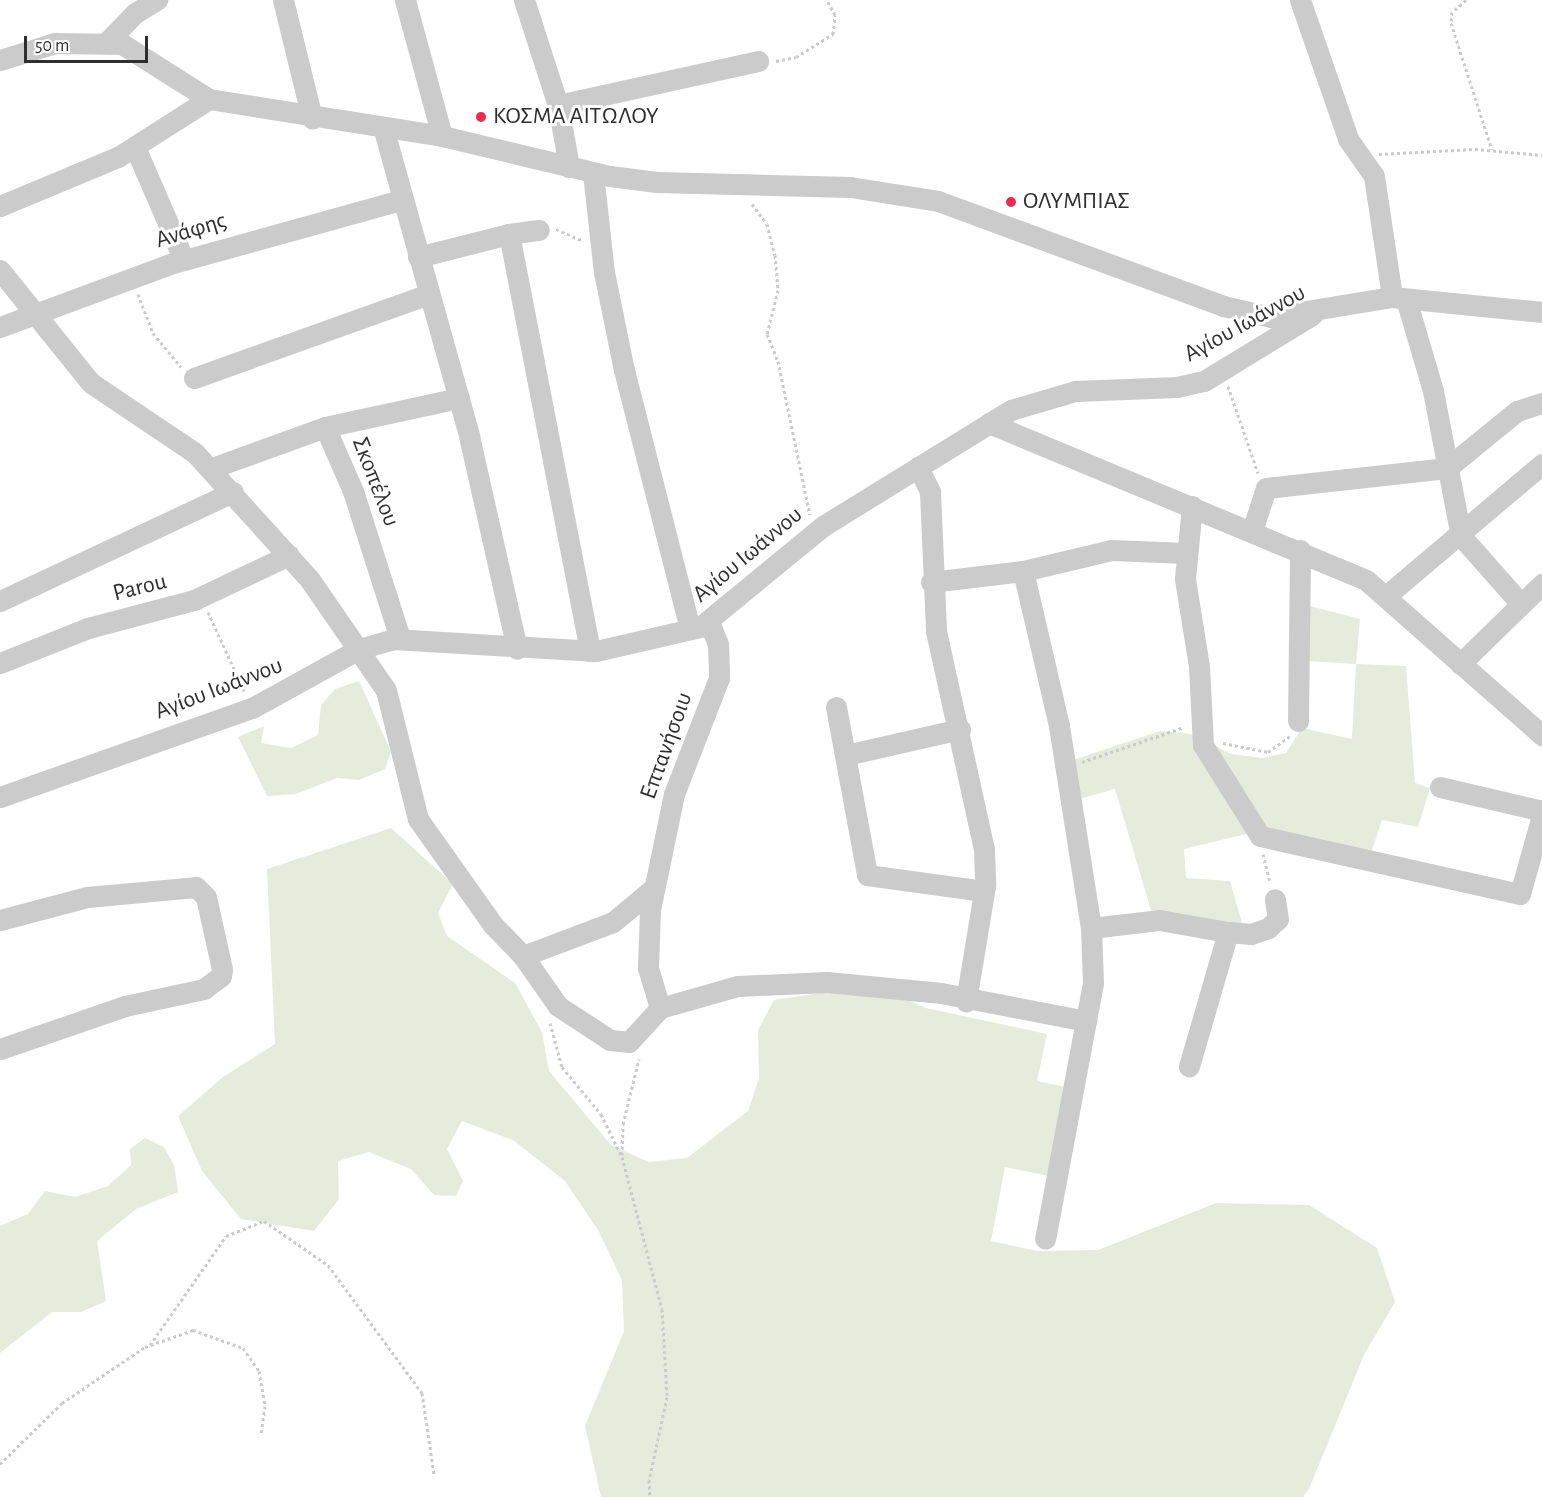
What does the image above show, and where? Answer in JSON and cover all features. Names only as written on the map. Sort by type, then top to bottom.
[{"type":"street","points":[[107,42],[135,13],[157,0]]},
{"type":"street","points":[[282,0],[312,118]]},
{"type":"street","points":[[405,0],[442,136]]},
{"type":"street","points":[[524,0],[558,105],[569,167]]},
{"type":"street","points":[[1300,0],[1331,99],[1361,159],[1374,176],[1399,298],[1433,391],[1461,536],[1520,603]]},
{"type":"street","points":[[0,60],[55,43],[107,42],[144,53],[209,99],[312,118],[442,136],[569,167],[657,182],[850,187],[938,201],[1223,306],[1271,317],[1317,311]]},
{"type":"street","points":[[558,105],[758,61]]},
{"type":"street","points":[[0,206],[135,147],[209,99]]},
{"type":"street","points":[[383,127],[401,200],[459,398],[517,649]]},
{"type":"street","points":[[135,147],[184,260]]},
{"type":"street","name":"Επτανήσοιυ","points":[[593,172],[601,249],[624,370],[700,626],[718,644],[719,678],[674,794],[654,888],[648,968],[660,1008]]},
{"type":"street","name":"Ανάφης","points":[[0,327],[132,276],[401,200]]},
{"type":"street","points":[[418,257],[509,234],[539,230]]},
{"type":"street","points":[[509,234],[590,651]]},
{"type":"street","points":[[0,270],[32,313],[105,395],[212,468],[289,555],[359,650],[393,709],[418,819],[493,925],[523,956],[558,1006],[610,1040],[629,1042],[646,1028],[660,1008],[702,992],[787,982],[864,984],[1086,1021]]},
{"type":"street","points":[[194,378],[429,294]]},
{"type":"street","name":"Αγίου Ιωάννου","points":[[0,797],[252,708],[359,650],[400,638],[517,649],[590,651],[700,626],[823,526],[989,423],[1054,395],[1101,387],[1178,387],[1223,372],[1317,311],[1399,298],[1542,312]]},
{"type":"street","points":[[325,427],[459,398]]},
{"type":"street","points":[[1252,531],[1266,488],[1447,468],[1517,411],[1542,403]]},
{"type":"street","points":[[989,423],[1300,550],[1387,595],[1460,664],[1542,735]]},
{"type":"street","name":"Σκοπέλου","points":[[212,468],[325,427],[354,491],[400,638]]},
{"type":"street","points":[[1387,595],[1461,536],[1542,464]]},
{"type":"street","points":[[918,466],[930,492],[931,582],[936,631],[960,729],[984,849],[984,891],[966,1001]]},
{"type":"street","points":[[0,602],[233,492]]},
{"type":"street","points":[[1192,506],[1185,553],[1206,734],[1203,745],[1215,769],[1260,836],[1520,894],[1542,813],[1440,787]]},
{"type":"street","points":[[931,582],[1023,571],[1112,550],[1185,553]]},
{"type":"street","points":[[1298,721],[1300,550]]},
{"type":"street","name":"Parou","points":[[0,663],[87,628],[200,597],[289,555]]},
{"type":"street","points":[[1023,571],[1059,726],[1062,769],[1091,928],[1093,983],[1045,1239]]},
{"type":"street","points":[[1460,664],[1542,584]]},
{"type":"street","points":[[836,707],[867,875],[984,891]]},
{"type":"street","points":[[846,755],[960,729]]},
{"type":"street","points":[[0,920],[87,897],[196,887],[206,897],[222,969],[221,976],[204,989],[125,1006],[0,1049]]},
{"type":"street","points":[[523,956],[613,922],[654,888]]},
{"type":"street","points":[[1091,928],[1159,920],[1251,934],[1268,928],[1278,919],[1275,899]]},
{"type":"street","points":[[1189,1066],[1228,932]]},
{"type":"path","points":[[758,61],[796,57],[826,41],[836,24],[826,0]]},
{"type":"path","points":[[1466,0],[1452,12],[1451,23],[1492,150]]},
{"type":"path","points":[[1361,159],[1492,150],[1542,155]]},
{"type":"path","points":[[728,184],[755,206],[771,238],[778,290],[767,334],[788,405],[804,506],[823,526]]},
{"type":"path","points":[[539,230],[556,230],[601,249]]},
{"type":"path","points":[[132,276],[153,333],[172,360],[194,378]]},
{"type":"path","points":[[1223,372],[1266,488]]},
{"type":"path","points":[[200,597],[252,708]]},
{"type":"path","points":[[1062,769],[1185,727],[1232,747],[1268,753],[1287,739],[1298,721]]},
{"type":"path","points":[[1260,836],[1275,899]]},
{"type":"path","points":[[550,994],[550,1025],[562,1067],[601,1114],[622,1157],[668,1341],[667,1397],[649,1480],[650,1497]]},
{"type":"path","points":[[622,1157],[623,1124],[646,1028]]},
{"type":"path","points":[[150,1345],[226,1236],[264,1221],[328,1265],[422,1393],[434,1474]]},
{"type":"path","points":[[0,1464],[62,1403],[150,1345],[193,1330],[243,1348],[259,1371],[265,1406],[261,1434]]},
{"type":"green space","points":[[1310,606],[1360,619],[1356,664],[1308,661]]},
{"type":"green space","points":[[1356,664],[1406,666],[1415,783],[1430,788],[1418,827],[1382,820],[1370,856],[1267,829],[1184,849],[1186,878],[1230,881],[1244,930],[1153,917],[1115,789],[1075,800],[1070,761],[1160,731],[1192,734],[1231,754],[1262,758],[1286,753],[1302,728],[1352,739]]},
{"type":"green space","points":[[359,681],[391,752],[385,769],[359,780],[337,778],[296,794],[267,796],[238,737],[264,726],[261,743],[291,748],[318,735],[321,705],[335,689]]},
{"type":"green space","points":[[391,828],[453,884],[438,913],[447,936],[515,983],[542,1032],[549,1071],[611,1145],[649,1162],[687,1158],[748,1111],[759,1078],[758,1030],[774,1000],[839,990],[896,995],[926,1008],[1047,1034],[1037,1081],[1080,1090],[1054,1177],[1005,1167],[991,1241],[1037,1251],[1098,1250],[1216,1203],[1309,1205],[1377,1248],[1395,1302],[1364,1355],[1309,1489],[1303,1497],[601,1497],[585,1426],[624,1331],[622,1280],[598,1230],[565,1181],[513,1140],[462,1121],[447,1149],[463,1181],[456,1196],[434,1195],[411,1169],[369,1152],[338,1161],[339,1199],[314,1231],[241,1219],[202,1171],[178,1116],[223,1077],[275,1044],[267,869]]},
{"type":"green space","points":[[145,1138],[164,1147],[174,1165],[178,1192],[136,1209],[97,1241],[106,1301],[81,1312],[52,1312],[0,1353],[0,1226],[28,1214],[45,1191],[75,1197],[108,1186],[131,1165],[130,1149]]},
{"type":"place","name":"ΚΟΣΜΑ ΑΙΤΩΛΟΥ","points":[[481,117]]},
{"type":"place","name":"ΟΛΥΜΠΙΑΣ","points":[[1011,202]]}]
